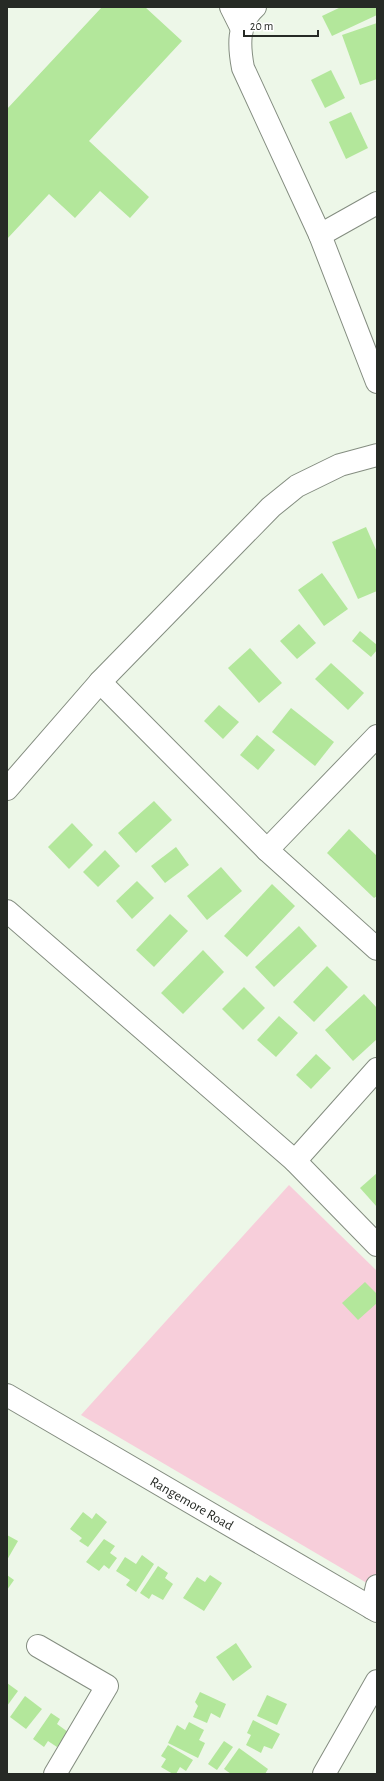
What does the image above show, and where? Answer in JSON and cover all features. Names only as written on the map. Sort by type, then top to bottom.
[{"type":"street","points":[[231,7],[242,27]]},
{"type":"street","points":[[254,7],[242,27],[240,50],[243,68],[320,235],[377,382]]},
{"type":"street","points":[[320,235],[377,202]]},
{"type":"street","points":[[7,788],[100,682],[271,506],[297,486],[340,465],[377,455]]},
{"type":"street","points":[[100,682],[267,850],[377,950]]},
{"type":"street","points":[[267,850],[377,736]]},
{"type":"street","points":[[7,910],[295,1161],[377,1245]]},
{"type":"street","points":[[295,1161],[377,1069]]},
{"type":"street","name":"Rangemore Road","points":[[7,1396],[375,1609]]},
{"type":"street","points":[[375,1609],[377,1586]]},
{"type":"street","points":[[38,1646],[107,1686],[55,1774]]},
{"type":"street","points":[[324,1774],[377,1681]]},
{"type":"shaded area","points":[[289,1185],[377,1271],[377,1589],[81,1415]]},
{"type":"building","points":[[102,7],[145,7],[182,41],[89,141],[149,197],[130,218],[100,191],[75,218],[49,194],[7,239],[7,109]]},
{"type":"building","points":[[341,7],[377,7],[377,15],[332,36],[322,16]]},
{"type":"building","points":[[377,23],[377,79],[360,85],[342,35]]},
{"type":"building","points":[[331,70],[345,98],[325,108],[311,80]]},
{"type":"building","points":[[351,112],[368,148],[346,159],[329,122]]},
{"type":"building","points":[[366,527],[377,552],[377,591],[358,599],[332,542]]},
{"type":"building","points":[[322,573],[348,609],[324,626],[298,590]]},
{"type":"building","points":[[299,624],[316,643],[297,659],[280,641]]},
{"type":"building","points":[[360,631],[377,645],[377,650],[371,657],[352,641]]},
{"type":"building","points":[[250,648],[282,683],[259,703],[228,668]]},
{"type":"building","points":[[331,663],[364,693],[348,710],[315,679]]},
{"type":"building","points":[[219,705],[239,722],[223,739],[204,721]]},
{"type":"building","points":[[291,708],[334,742],[315,766],[272,732]]},
{"type":"building","points":[[257,735],[275,750],[258,770],[240,755]]},
{"type":"building","points":[[154,801],[172,820],[136,853],[118,833]]},
{"type":"building","points":[[72,823],[93,845],[69,869],[48,847]]},
{"type":"building","points":[[349,829],[377,856],[377,896],[374,898],[327,853]]},
{"type":"building","points":[[176,847],[189,865],[165,883],[151,866]]},
{"type":"building","points":[[105,850],[120,866],[98,887],[83,872]]},
{"type":"building","points":[[221,867],[242,891],[207,920],[187,896]]},
{"type":"building","points":[[137,881],[154,898],[132,919],[116,901]]},
{"type":"building","points":[[272,884],[295,906],[247,957],[224,936]]},
{"type":"building","points":[[170,914],[188,931],[154,967],[136,950]]},
{"type":"building","points":[[299,926],[317,946],[274,987],[255,967]]},
{"type":"building","points":[[203,950],[224,972],[183,1014],[161,993]]},
{"type":"building","points":[[327,966],[348,987],[314,1022],[293,1002]]},
{"type":"building","points":[[244,987],[265,1008],[243,1030],[222,1009]]},
{"type":"building","points":[[364,994],[377,1008],[377,1039],[353,1061],[325,1030]]},
{"type":"building","points":[[279,1016],[298,1033],[276,1057],[257,1040]]},
{"type":"building","points":[[316,1054],[331,1068],[311,1089],[296,1075]]},
{"type":"building","points":[[377,1173],[377,1207],[360,1188]]},
{"type":"building","points":[[365,1282],[377,1294],[377,1303],[358,1320],[342,1303]]},
{"type":"building","points":[[83,1512],[92,1519],[96,1513],[107,1522],[88,1547],[79,1541],[82,1538],[70,1529]]},
{"type":"building","points":[[7,1535],[18,1541],[7,1560]]},
{"type":"building","points":[[104,1539],[115,1546],[110,1553],[117,1558],[109,1569],[104,1565],[99,1571],[86,1562]]},
{"type":"building","points":[[142,1555],[154,1564],[136,1592],[126,1585],[130,1580],[116,1571],[125,1557],[136,1564]]},
{"type":"building","points":[[158,1566],[168,1573],[165,1578],[173,1584],[163,1600],[152,1594],[149,1599],[140,1593]]},
{"type":"building","points":[[7,1575],[14,1580],[7,1590]]},
{"type":"building","points":[[210,1575],[222,1583],[204,1611],[183,1598],[197,1577],[205,1582]]},
{"type":"building","points":[[236,1643],[252,1667],[233,1681],[216,1657]]},
{"type":"building","points":[[7,1683],[18,1691],[7,1706]]},
{"type":"building","points":[[200,1692],[226,1704],[220,1718],[211,1713],[207,1723],[193,1717],[198,1706],[195,1702]]},
{"type":"building","points":[[267,1695],[287,1704],[277,1725],[257,1716]]},
{"type":"building","points":[[25,1696],[42,1709],[26,1729],[10,1717]]},
{"type":"building","points":[[51,1713],[60,1719],[57,1724],[68,1732],[57,1747],[48,1741],[44,1747],[33,1739]]},
{"type":"building","points":[[253,1720],[280,1734],[272,1749],[264,1746],[261,1753],[246,1745],[251,1735],[247,1733]]},
{"type":"building","points":[[189,1722],[204,1730],[199,1740],[205,1743],[198,1758],[168,1743],[177,1725],[185,1730]]},
{"type":"building","points":[[224,1741],[233,1747],[217,1770],[208,1764]]},
{"type":"building","points":[[168,1745],[193,1760],[186,1771],[180,1767],[176,1774],[173,1774],[161,1767],[166,1759],[161,1756]]},
{"type":"building","points":[[239,1748],[268,1769],[265,1774],[231,1774],[224,1769]]}]
